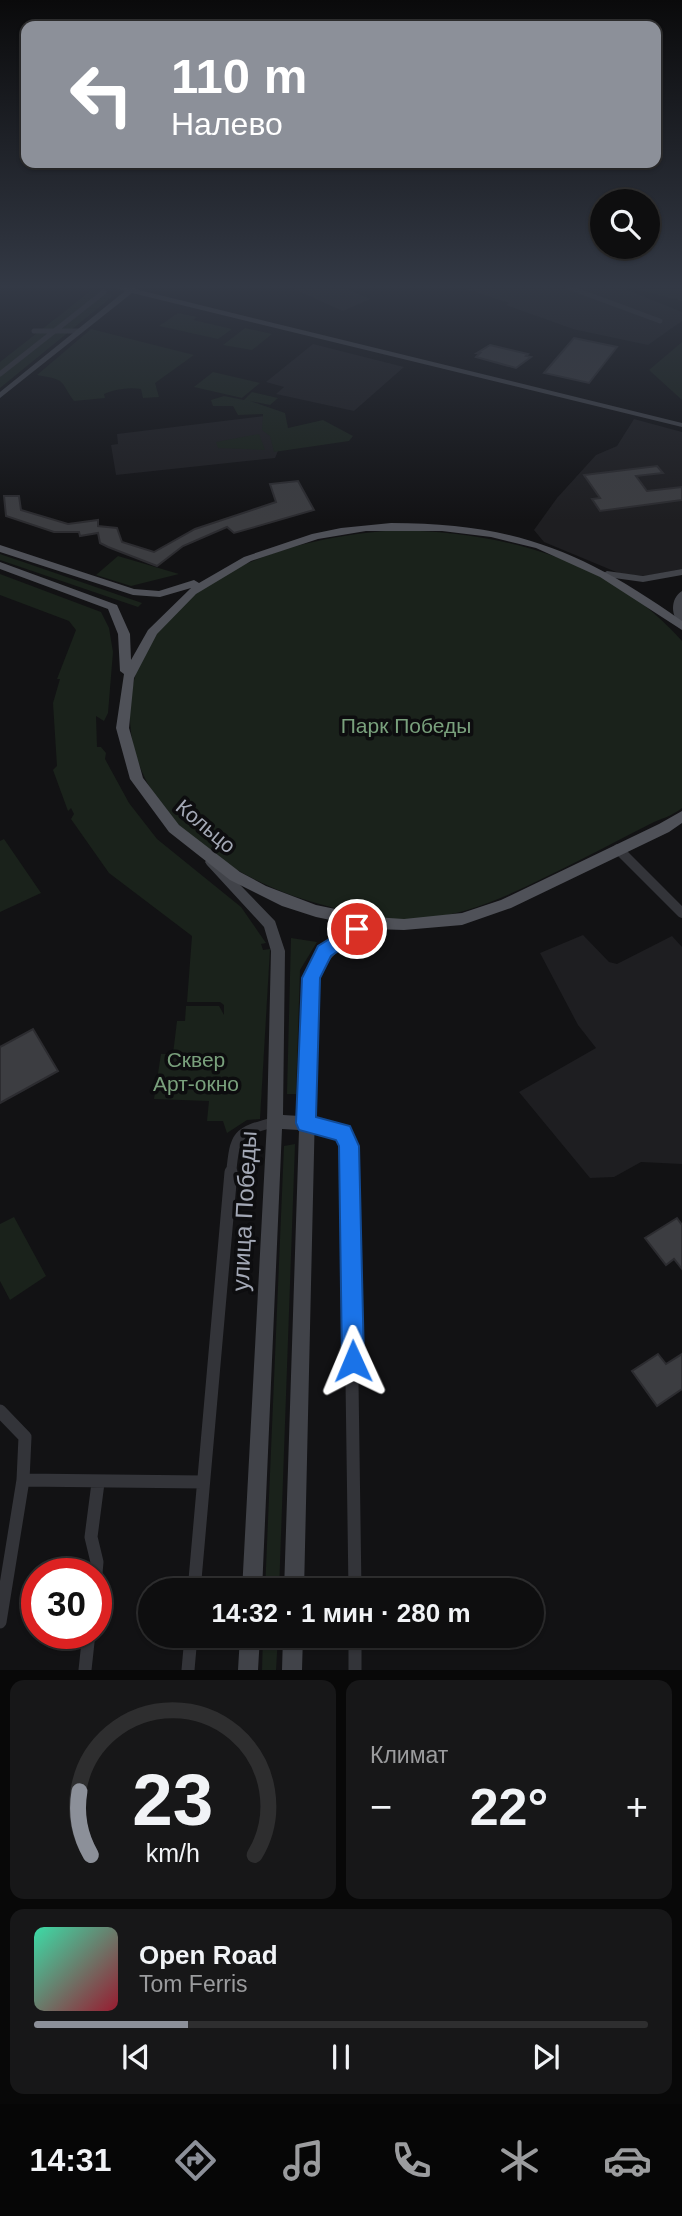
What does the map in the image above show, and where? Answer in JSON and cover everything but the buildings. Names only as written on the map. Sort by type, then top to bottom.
[{"type":"main road","points":[[0,396],[38,365]]},
{"type":"main road","points":[[439,365],[682,425]]},
{"type":"main road","name":"Кольцо","points":[[682,624],[607,574],[561,553],[519,540],[456,529],[395,526],[316,536],[256,556],[222,572],[180,601],[152,629],[139,649],[125,683],[120,720],[127,760],[142,790],[164,821],[208,859],[248,883],[284,900],[370,922],[407,925],[466,919],[521,897],[664,828],[682,816]]},
{"type":"main road","points":[[0,548],[134,592],[160,594],[181,589],[222,572]]},
{"type":"main road","points":[[0,565],[113,607],[121,621],[127,648],[125,683]]},
{"type":"main road","points":[[607,574],[643,579],[682,572]]},
{"type":"main road","points":[[682,594],[677,608],[682,624]]},
{"type":"main road","points":[[664,828],[682,823]]},
{"type":"main road","points":[[294,1578],[311,978],[325,951],[343,936],[370,922]]},
{"type":"street","points":[[618,849],[682,913]]},
{"type":"street","name":"улица Победы","points":[[208,859],[270,925],[278,950],[275,1122],[253,1578]]},
{"type":"street","points":[[195,1578],[234,1142],[245,1130],[275,1122],[306,1123],[343,1132],[349,1146],[355,1578]]},
{"type":"street","points":[[0,1411],[25,1437],[23,1479],[0,1622]]},
{"type":"street","points":[[23,1479],[98,1483],[203,1482]]},
{"type":"street","points":[[96,1558],[92,1538],[98,1483]]},
{"type":"street","points":[[188,1670],[190,1648]]},
{"type":"street","points":[[248,1670],[249,1648]]},
{"type":"street","points":[[292,1670],[293,1648]]},
{"type":"street","points":[[355,1648],[355,1670]]},
{"type":"street","points":[[85,1670],[87,1649]]},
{"type":"shaded area","points":[[287,365],[404,367],[354,411],[276,394],[284,387],[266,382]]},
{"type":"shaded area","points":[[265,416],[278,451],[275,458],[116,475],[111,445],[118,444],[117,434]]},
{"type":"shaded area","points":[[634,419],[682,432],[682,569],[645,576],[621,574],[544,542],[534,530],[557,498],[596,455],[617,446]]},
{"type":"shaded area","points":[[583,935],[609,962],[617,964],[672,936],[682,947],[682,1164],[641,1162],[614,1177],[590,1178],[519,1092],[596,1048],[578,1025],[540,953]]},
{"type":"green space","points":[[0,365],[28,365],[0,388]]},
{"type":"green space","points":[[49,365],[180,365],[155,383],[159,397],[143,398],[141,389],[127,388],[104,394],[105,398],[74,401],[61,382],[37,375]]},
{"type":"green space","points":[[655,365],[682,365],[682,400],[649,370]]},
{"type":"green space","points":[[213,372],[260,383],[242,398],[194,387]]},
{"type":"green space","points":[[252,392],[278,398],[270,405],[250,401],[285,413],[288,428],[323,420],[353,436],[349,441],[274,452],[270,436],[262,430],[263,414],[238,415],[233,406],[213,406],[211,400],[224,396],[244,400]]},
{"type":"green space","points":[[259,434],[265,450],[218,448],[216,442]]},
{"type":"green space","name":"Парк Победы","points":[[397,530],[437,532],[515,544],[588,570],[622,589],[653,613],[682,641],[682,808],[502,898],[441,916],[407,920],[355,913],[284,892],[221,860],[192,838],[168,813],[148,784],[135,753],[130,718],[131,696],[136,674],[150,642],[179,608],[205,587],[234,570],[297,546],[330,538]]},
{"type":"green space","points":[[0,554],[142,603],[138,607],[0,560]]},
{"type":"green space","points":[[118,556],[179,574],[131,586],[96,575]]},
{"type":"green space","name":"Сквер Арт-окно","points":[[0,574],[101,612],[109,628],[113,652],[108,713],[104,721],[96,716],[97,747],[101,747],[106,753],[105,759],[129,803],[157,839],[241,907],[266,943],[261,944],[263,950],[270,949],[260,1119],[247,1120],[227,1133],[223,1121],[207,1121],[209,1101],[154,1099],[161,1054],[173,1054],[177,1021],[185,1021],[186,1006],[219,1006],[224,1015],[224,1005],[220,1002],[187,1002],[192,936],[109,873],[71,819],[74,814],[71,808],[68,811],[53,770],[57,766],[53,703],[60,679],[57,679],[76,630],[69,621],[0,595]]},
{"type":"green space","points":[[4,839],[41,893],[0,912],[0,841]]},
{"type":"green space","points":[[291,938],[317,942],[300,970],[296,1094],[287,1094]]},
{"type":"green space","points":[[295,1144],[279,1578],[266,1578],[284,1146]]},
{"type":"green space","points":[[14,1217],[46,1276],[10,1300],[0,1281],[0,1224]]},
{"type":"green space","points":[[263,1648],[277,1648],[276,1670],[262,1670]]},
{"type":"route","points":[[353,1361],[349,1146],[343,1132],[306,1123],[311,978],[325,951],[343,936],[357,929]]}]
